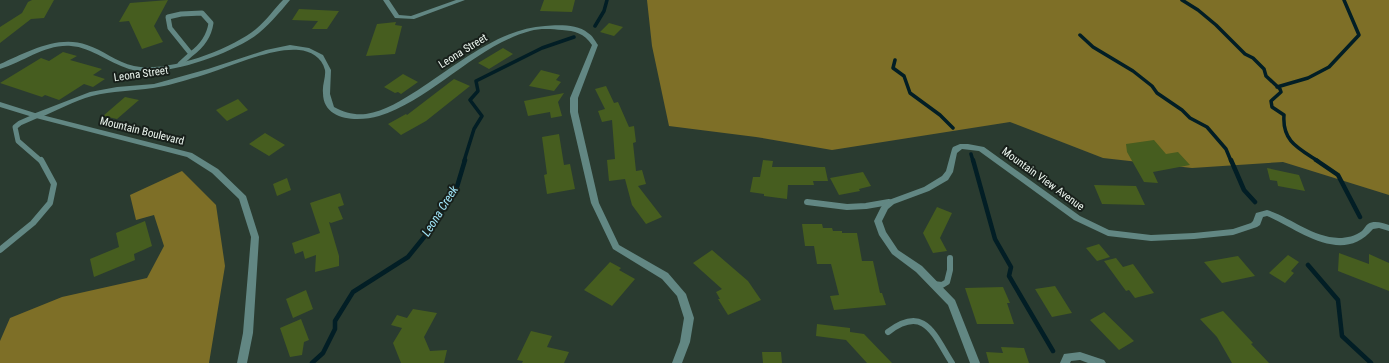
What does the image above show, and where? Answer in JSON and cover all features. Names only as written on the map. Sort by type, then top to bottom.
[{"type":"street","points":[[0,67],[42,49],[63,44],[81,45],[120,64],[141,69],[162,68],[180,64],[204,58],[243,41],[259,30],[286,0]]},
{"type":"street","points":[[386,0],[397,17],[412,18],[462,0]]},
{"type":"street","name":"Leona Street","points":[[36,116],[90,94],[161,84],[210,71],[268,51],[290,47],[307,49],[322,56],[328,70],[326,94],[331,108],[347,116],[365,117],[386,112],[408,100],[494,45],[527,30],[554,27],[576,29],[589,34],[595,45],[574,98],[574,112],[595,203],[616,247],[665,276],[681,294],[689,318],[685,342],[677,363]]},
{"type":"street","name":"Mountain Boulevard","points":[[0,104],[36,116],[189,155],[215,171],[243,198],[255,237],[248,333],[242,363]]},
{"type":"street","name":"Mountain View Avenue","points":[[889,202],[926,190],[945,178],[950,169],[952,154],[956,148],[970,145],[981,149],[1077,218],[1108,234],[1151,238],[1233,232],[1254,225],[1257,223],[1259,215],[1267,213],[1274,215],[1319,238],[1333,240],[1347,241],[1359,238],[1366,234],[1371,226],[1379,225],[1389,228]]},
{"type":"street","points":[[889,202],[884,207],[878,221],[882,233],[895,252],[919,269],[952,303],[975,363]]},
{"type":"street","points":[[1065,363],[1066,356],[1080,356],[1101,363]]},
{"type":"lane","points":[[180,64],[191,54],[202,44],[210,32],[211,23],[202,13],[189,12],[173,14],[168,17],[170,28],[191,54]]},
{"type":"lane","points":[[0,250],[33,223],[50,203],[54,184],[40,159],[18,141],[16,136],[15,127],[20,123],[36,116]]},
{"type":"lane","points":[[807,202],[847,207],[866,206],[889,202]]},
{"type":"lane","points":[[933,284],[942,285],[947,282],[950,270],[950,258]]},
{"type":"lane","points":[[888,332],[900,323],[914,320],[928,326],[952,363]]},
{"type":"shaded area","points":[[647,0],[1389,0],[1389,195],[1283,162],[1192,168],[1103,158],[1010,122],[832,150],[756,137],[669,126],[652,46]]},
{"type":"shaded area","points":[[182,171],[216,205],[225,266],[209,363],[0,363],[0,341],[10,318],[62,297],[147,278],[164,246],[154,215],[136,220],[130,195]]},
{"type":"building","points":[[32,0],[54,0],[44,18],[31,19],[0,43],[0,27],[22,13],[28,2]]},
{"type":"building","points":[[168,0],[154,26],[163,42],[142,49],[129,21],[119,22],[130,3]]},
{"type":"building","points":[[544,0],[575,0],[572,12],[540,11]]},
{"type":"building","points":[[299,9],[339,11],[327,29],[312,29],[318,21],[292,20]]},
{"type":"building","points":[[396,22],[395,25],[402,26],[395,54],[366,56],[377,24]]},
{"type":"building","points":[[609,23],[623,27],[614,36],[600,32]]},
{"type":"building","points":[[503,48],[513,54],[489,69],[478,63]]},
{"type":"building","points":[[63,52],[77,56],[70,60],[102,69],[93,75],[105,79],[93,87],[84,84],[59,100],[45,95],[42,97],[0,83],[41,58],[49,61]]},
{"type":"building","points":[[541,70],[560,75],[556,80],[561,82],[554,91],[529,86]]},
{"type":"building","points":[[403,74],[418,82],[401,94],[398,92],[395,93],[384,87]]},
{"type":"building","points":[[454,79],[470,86],[426,121],[401,135],[388,124],[406,114],[407,115]]},
{"type":"building","points":[[606,86],[614,103],[618,102],[629,127],[634,126],[636,142],[633,143],[636,171],[642,170],[646,184],[638,186],[662,217],[646,224],[632,205],[625,179],[609,181],[607,160],[615,159],[612,120],[602,122],[598,111],[605,109],[595,89]]},
{"type":"building","points":[[564,93],[558,102],[562,116],[551,118],[550,112],[528,116],[524,101]]},
{"type":"building","points":[[125,97],[139,100],[117,119],[103,116]]},
{"type":"building","points":[[238,99],[248,110],[227,121],[216,110]]},
{"type":"building","points":[[265,133],[285,145],[269,156],[249,144]]},
{"type":"building","points":[[559,134],[564,165],[570,164],[575,189],[547,194],[544,175],[547,174],[542,137]]},
{"type":"building","points":[[1154,140],[1166,154],[1178,152],[1190,165],[1153,172],[1158,183],[1144,182],[1127,152],[1126,144]]},
{"type":"building","points":[[763,160],[773,161],[772,167],[825,167],[828,181],[813,181],[814,185],[788,185],[787,199],[764,196],[764,194],[750,192],[753,177],[760,177]]},
{"type":"building","points":[[1267,168],[1299,175],[1305,191],[1278,186],[1277,181],[1270,180]]},
{"type":"building","points":[[863,172],[871,186],[859,189],[860,191],[839,195],[830,178]]},
{"type":"building","points":[[287,178],[291,190],[277,196],[273,184]]},
{"type":"building","points":[[1094,185],[1136,186],[1145,205],[1102,204]]},
{"type":"building","points":[[340,193],[344,205],[338,207],[343,219],[331,223],[329,222],[339,256],[339,266],[315,272],[316,255],[305,259],[303,251],[295,254],[292,243],[320,233],[310,203]]},
{"type":"building","points":[[937,207],[952,213],[940,238],[947,251],[933,253],[923,233]]},
{"type":"building","points":[[145,221],[152,246],[134,254],[135,260],[94,277],[90,259],[119,247],[116,233]]},
{"type":"building","points":[[802,224],[822,224],[823,228],[832,228],[833,231],[842,231],[842,233],[857,233],[862,261],[873,261],[880,293],[882,293],[886,305],[834,310],[830,296],[839,295],[831,264],[817,264],[814,246],[805,246]]},
{"type":"building","points":[[1099,244],[1110,257],[1097,261],[1086,248]]},
{"type":"building","points":[[712,250],[748,281],[761,300],[728,315],[718,299],[720,299],[716,292],[722,289],[693,263]]},
{"type":"building","points":[[1339,253],[1369,264],[1369,254],[1389,263],[1389,291],[1338,271]]},
{"type":"building","points":[[1288,255],[1299,262],[1291,271],[1294,273],[1285,283],[1269,273]]},
{"type":"building","points":[[1238,256],[1255,276],[1222,283],[1204,262]]},
{"type":"building","points":[[1116,258],[1123,267],[1133,264],[1154,293],[1135,298],[1129,290],[1126,291],[1104,261]]},
{"type":"building","points":[[610,262],[621,268],[619,270],[635,279],[612,306],[584,290]]},
{"type":"building","points":[[1055,286],[1072,313],[1052,317],[1035,289]]},
{"type":"building","points":[[1003,287],[1010,303],[1007,303],[1014,324],[977,324],[965,288]]},
{"type":"building","points":[[306,290],[313,309],[293,318],[286,299]]},
{"type":"building","points":[[413,309],[437,313],[424,337],[430,351],[447,350],[444,363],[401,363],[393,343],[402,328],[391,325],[397,315],[407,318]]},
{"type":"building","points":[[1223,311],[1253,343],[1251,344],[1269,363],[1232,363],[1217,337],[1200,319]]},
{"type":"building","points":[[1104,312],[1134,341],[1119,350],[1090,320]]},
{"type":"building","points":[[301,319],[309,340],[304,342],[302,355],[290,357],[280,328]]},
{"type":"building","points":[[817,324],[850,328],[850,332],[864,334],[892,363],[867,363],[846,340],[816,336]]},
{"type":"building","points":[[531,331],[552,336],[547,347],[569,352],[564,363],[522,363],[523,361],[517,360]]},
{"type":"building","points":[[1001,347],[1024,348],[1029,363],[989,363],[986,352],[1003,353]]},
{"type":"building","points":[[762,352],[781,352],[782,363],[763,363]]},
{"type":"waterway","name":"Leona Creek","points":[[595,26],[604,11],[607,0]]},
{"type":"waterway","points":[[1182,0],[1198,10],[1216,25],[1245,54],[1253,58],[1264,69],[1266,76],[1278,87]]},
{"type":"waterway","points":[[1278,87],[1308,78],[1329,67],[1359,35],[1344,0]]},
{"type":"waterway","points":[[1080,35],[1093,47],[1133,71],[1152,86],[1157,93],[1182,110],[1190,118],[1207,127],[1226,149],[1231,161]]},
{"type":"waterway","name":"Leona Creek","points":[[464,161],[474,129],[482,116],[470,100],[478,91],[476,81],[542,48],[574,37]]},
{"type":"waterway","points":[[895,60],[893,68],[904,76],[910,93],[940,115],[953,128]]},
{"type":"waterway","points":[[1278,87],[1281,92],[1271,101],[1272,107],[1284,115],[1286,131],[1293,143],[1318,161]]},
{"type":"waterway","points":[[971,154],[973,161]]},
{"type":"waterway","name":"Leona Creek","points":[[312,363],[323,353],[335,329],[335,321],[353,292],[408,257],[425,236],[456,190],[465,160]]},
{"type":"waterway","points":[[973,160],[995,239],[1011,267],[1009,276],[1053,351]]},
{"type":"waterway","points":[[1231,160],[1244,190],[1255,202]]},
{"type":"waterway","points":[[1316,160],[1338,175],[1360,217]]},
{"type":"waterway","points":[[1308,265],[1338,300],[1342,336],[1371,363]]}]
